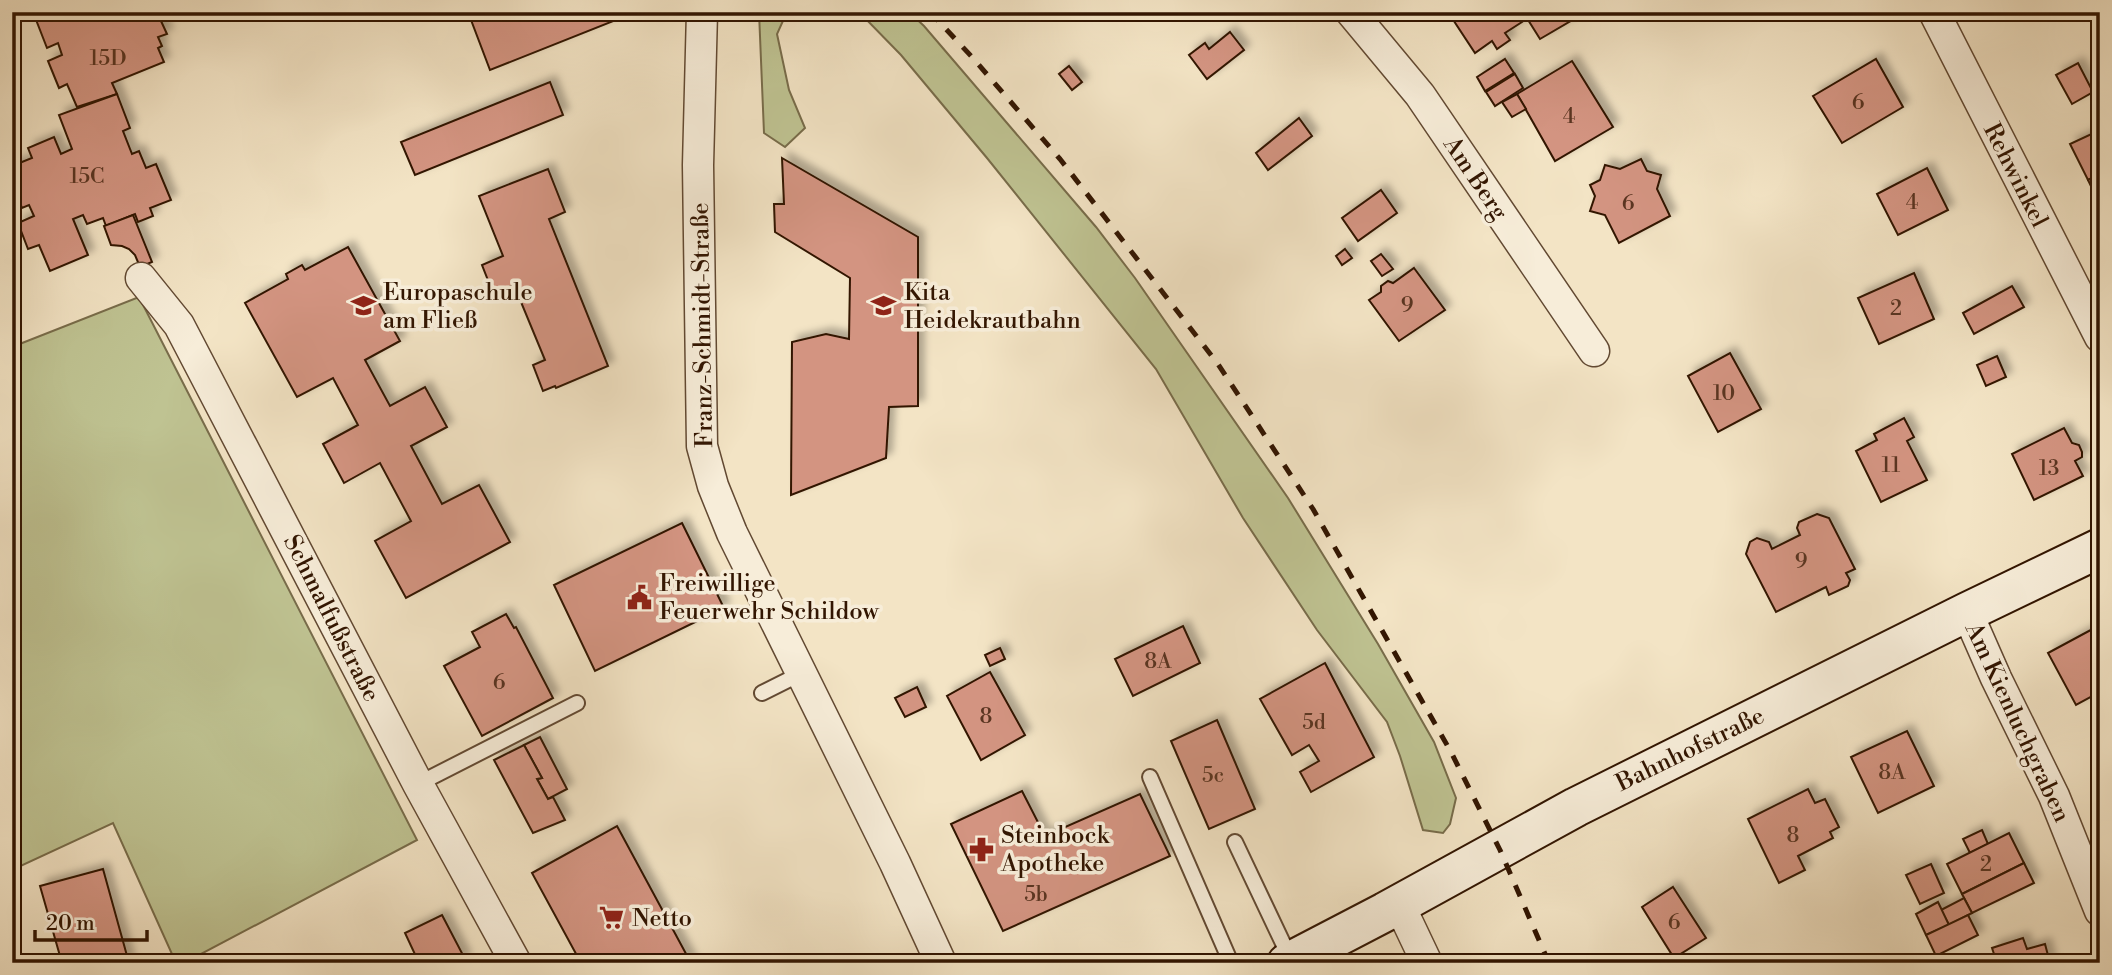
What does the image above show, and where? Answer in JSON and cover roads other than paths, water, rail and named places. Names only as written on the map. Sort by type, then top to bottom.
[{"type":"street","name":"Franz-Schmidt-Straße","points":[[702,12],[698,165],[702,446],[713,486],[732,533],[942,963]]},
{"type":"street","name":"Am Berg","points":[[1351,12],[1420,95],[1594,351]]},
{"type":"street","name":"Rehwinkel","points":[[1934,12],[2100,337]]},
{"type":"street","name":"Schmalfußstraße","points":[[141,278],[179,325],[418,784],[516,963]]},
{"type":"street","name":"Bahnhofstraße","points":[[1289,962],[1576,807],[2100,548]]},
{"type":"street","name":"Am Kienluchgraben","points":[[1967,612],[2054,796],[2100,911]]},
{"type":"street","points":[[1399,904],[1427,963]]},
{"type":"lane","points":[[762,693],[800,674]]},
{"type":"lane","points":[[418,784],[577,703]]},
{"type":"lane","points":[[1150,777],[1231,963]]},
{"type":"lane","points":[[1235,842],[1289,962]]},
{"type":"railway","points":[[930,12],[1060,159],[1218,364],[1313,509],[1451,752],[1500,850],[1549,963]]},
{"type":"place","name":"Europaschule am Fließ","points":[[363,306]]},
{"type":"place","name":"Kita Heidekrautbahn","points":[[884,306]]},
{"type":"place","name":"Freiwillige Feuerwehr Schildow","points":[[639,597]]},
{"type":"place","name":"Steinbock Apotheke","points":[[981,849]]},
{"type":"place","name":"Netto","points":[[612,918]]}]
